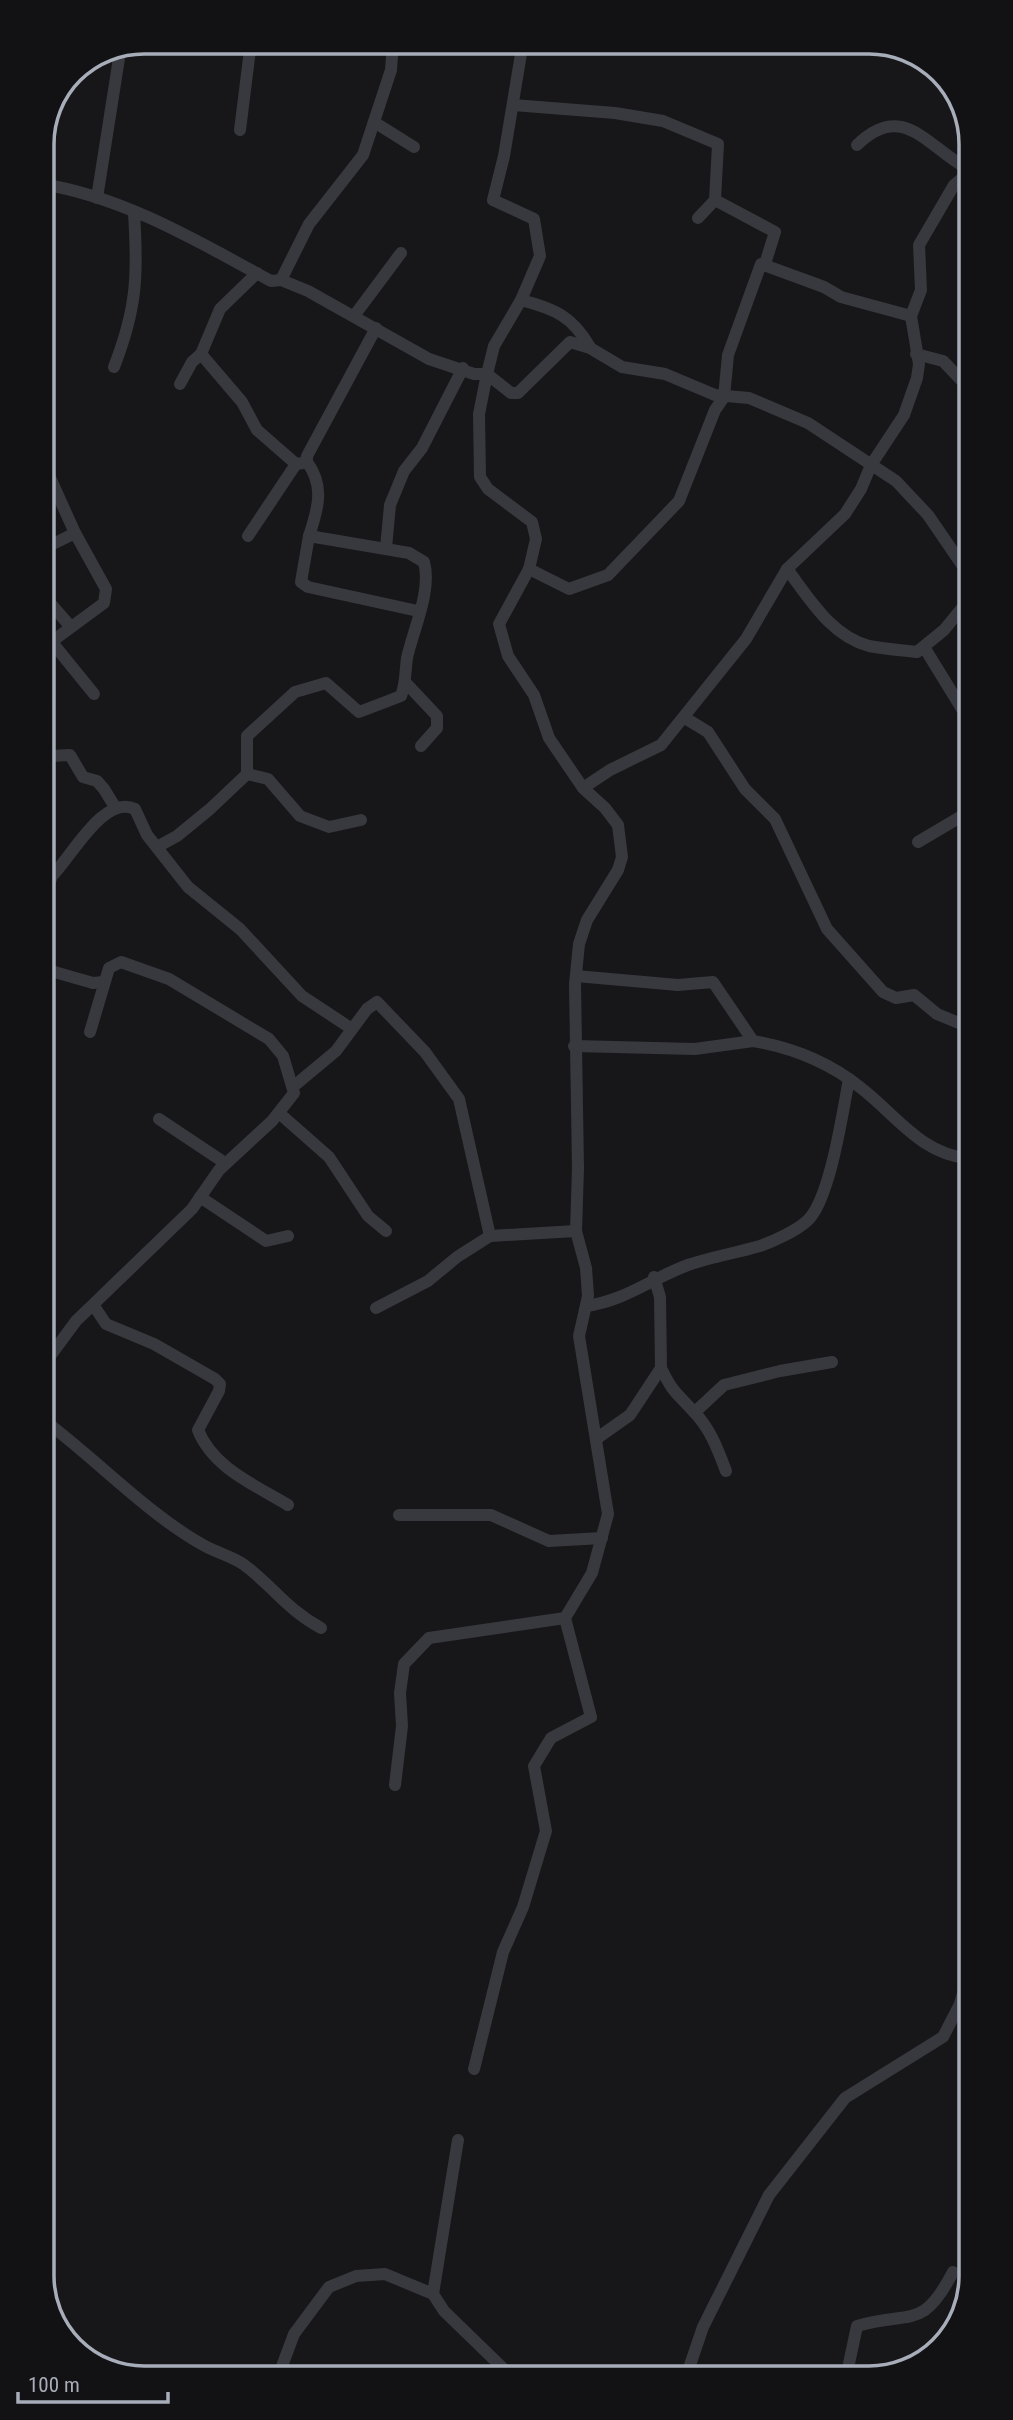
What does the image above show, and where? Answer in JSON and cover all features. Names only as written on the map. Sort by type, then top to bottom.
[{"type":"street","points":[[240,130],[249,54]]},
{"type":"street","points":[[281,280],[309,224],[363,155],[391,70],[392,54]]},
{"type":"street","points":[[474,2069],[503,1952],[523,1907],[546,1831],[534,1766],[551,1738],[590,1717],[565,1618],[592,1573],[608,1514],[579,1336],[586,1306],[586,1268],[576,1231],[579,1168],[574,1046],[579,944],[587,920],[618,870],[622,857],[618,825],[605,808],[583,788],[549,738],[534,695],[508,656],[499,624],[529,569],[536,547],[532,522],[488,489],[480,477],[479,414],[494,346],[521,300],[540,256],[534,219],[493,200],[521,54]]},
{"type":"street","points":[[97,198],[119,58]]},
{"type":"street","points":[[513,104],[615,113],[663,121],[718,144],[715,200],[698,218]]},
{"type":"street","points":[[374,122],[414,146]]},
{"type":"street","points":[[857,145],[872,131],[891,124],[920,134],[959,164]]},
{"type":"street","points":[[583,788],[610,770],[661,745],[746,639],[787,569],[845,514],[871,465],[904,415],[913,395],[919,364],[911,316],[921,290],[919,245],[959,181]]},
{"type":"street","points":[[54,187],[97,198],[197,239],[271,281],[281,280],[309,290],[429,359],[463,368],[474,374],[487,374],[511,393],[518,393],[570,342],[590,348],[622,367],[665,374],[724,397],[749,398],[808,423],[896,481],[928,515],[959,560]]},
{"type":"street","points":[[529,569],[552,583],[569,589],[608,575],[679,501],[715,410],[724,397],[728,355],[757,270],[765,264],[775,232],[715,200]]},
{"type":"street","points":[[114,367],[132,311],[137,265],[134,213]]},
{"type":"street","points":[[354,316],[401,253]]},
{"type":"street","points":[[765,264],[841,297],[911,316]]},
{"type":"street","points":[[180,384],[192,362],[201,354],[220,309],[257,273]]},
{"type":"street","points":[[521,300],[554,308],[580,330],[590,348]]},
{"type":"street","points":[[248,536],[307,456],[376,328]]},
{"type":"street","points":[[201,354],[242,401],[257,430],[317,476],[318,509],[309,536],[301,582],[418,611]]},
{"type":"street","points":[[916,354],[943,361],[959,378]]},
{"type":"street","points":[[386,548],[390,505],[404,471],[422,447],[463,368]]},
{"type":"street","points":[[54,486],[75,533],[102,579],[106,596],[97,609],[54,639]]},
{"type":"street","points":[[54,544],[75,533]]},
{"type":"street","points":[[157,847],[177,836],[247,774],[247,736],[295,692],[326,683],[359,712],[401,696],[406,683],[407,661],[425,583],[424,562],[410,553],[309,536]]},
{"type":"street","points":[[787,569],[822,615],[848,637],[868,646],[917,652],[944,630],[959,612]]},
{"type":"street","points":[[54,608],[70,626]]},
{"type":"street","points":[[924,647],[959,704]]},
{"type":"street","points":[[54,651],[94,694]]},
{"type":"street","points":[[406,683],[437,716],[437,728],[421,746]]},
{"type":"street","points":[[685,718],[708,732],[745,789],[775,819],[827,929],[883,992],[897,998],[914,995],[937,1014],[959,1022]]},
{"type":"street","points":[[54,756],[70,755],[83,777],[97,781],[115,807]]},
{"type":"street","points":[[247,774],[268,779],[300,816],[330,827],[361,820]]},
{"type":"street","points":[[54,873],[95,822],[115,807],[128,805],[135,809],[157,847],[188,887],[240,929],[302,996],[352,1029]]},
{"type":"street","points":[[918,842],[959,818]]},
{"type":"street","points":[[54,1351],[76,1321],[94,1307],[192,1209],[226,1163],[279,1113],[293,1093],[294,1086],[283,1056],[269,1038],[169,979],[121,961],[109,968],[90,1032]]},
{"type":"street","points":[[54,972],[93,984],[103,982]]},
{"type":"street","points":[[576,976],[678,985],[713,982],[753,1041]]},
{"type":"street","points":[[294,1086],[335,1051],[377,1002],[425,1052],[459,1099],[491,1236]]},
{"type":"street","points":[[574,1046],[695,1049],[753,1041],[785,1047],[825,1063],[849,1079],[916,1138],[959,1158]]},
{"type":"street","points":[[586,1306],[611,1303],[635,1293],[654,1277],[697,1262],[762,1245],[808,1220],[832,1170],[849,1079]]},
{"type":"street","points":[[279,1113],[329,1157],[368,1216],[386,1231]]},
{"type":"street","points":[[159,1119],[226,1163]]},
{"type":"street","points":[[200,1197],[266,1241],[288,1236]]},
{"type":"street","points":[[376,1308],[428,1281],[457,1257],[491,1236],[576,1231]]},
{"type":"street","points":[[596,1439],[630,1415],[654,1383],[661,1367],[660,1297],[654,1277]]},
{"type":"street","points":[[94,1307],[106,1324],[154,1344],[215,1378],[219,1391],[198,1430],[205,1448],[222,1464],[288,1505]]},
{"type":"street","points":[[695,1412],[724,1385],[832,1362]]},
{"type":"street","points":[[661,1367],[674,1394],[695,1412],[714,1440],[726,1471]]},
{"type":"street","points":[[54,1428],[146,1503],[206,1547],[230,1556],[247,1567],[299,1616],[321,1628]]},
{"type":"street","points":[[399,1515],[491,1516],[549,1541],[602,1538]]},
{"type":"street","points":[[395,1784],[402,1726],[400,1693],[404,1664],[429,1638],[565,1618]]},
{"type":"street","points":[[690,2366],[703,2328],[769,2195],[845,2098],[943,2037],[959,2006]]},
{"type":"street","points":[[433,2294],[458,2140]]},
{"type":"street","points":[[848,2366],[857,2326],[874,2321],[909,2319],[938,2301],[953,2273]]},
{"type":"street","points":[[282,2366],[294,2334],[330,2287],[356,2276],[386,2274],[433,2294],[444,2311],[501,2366]]}]
